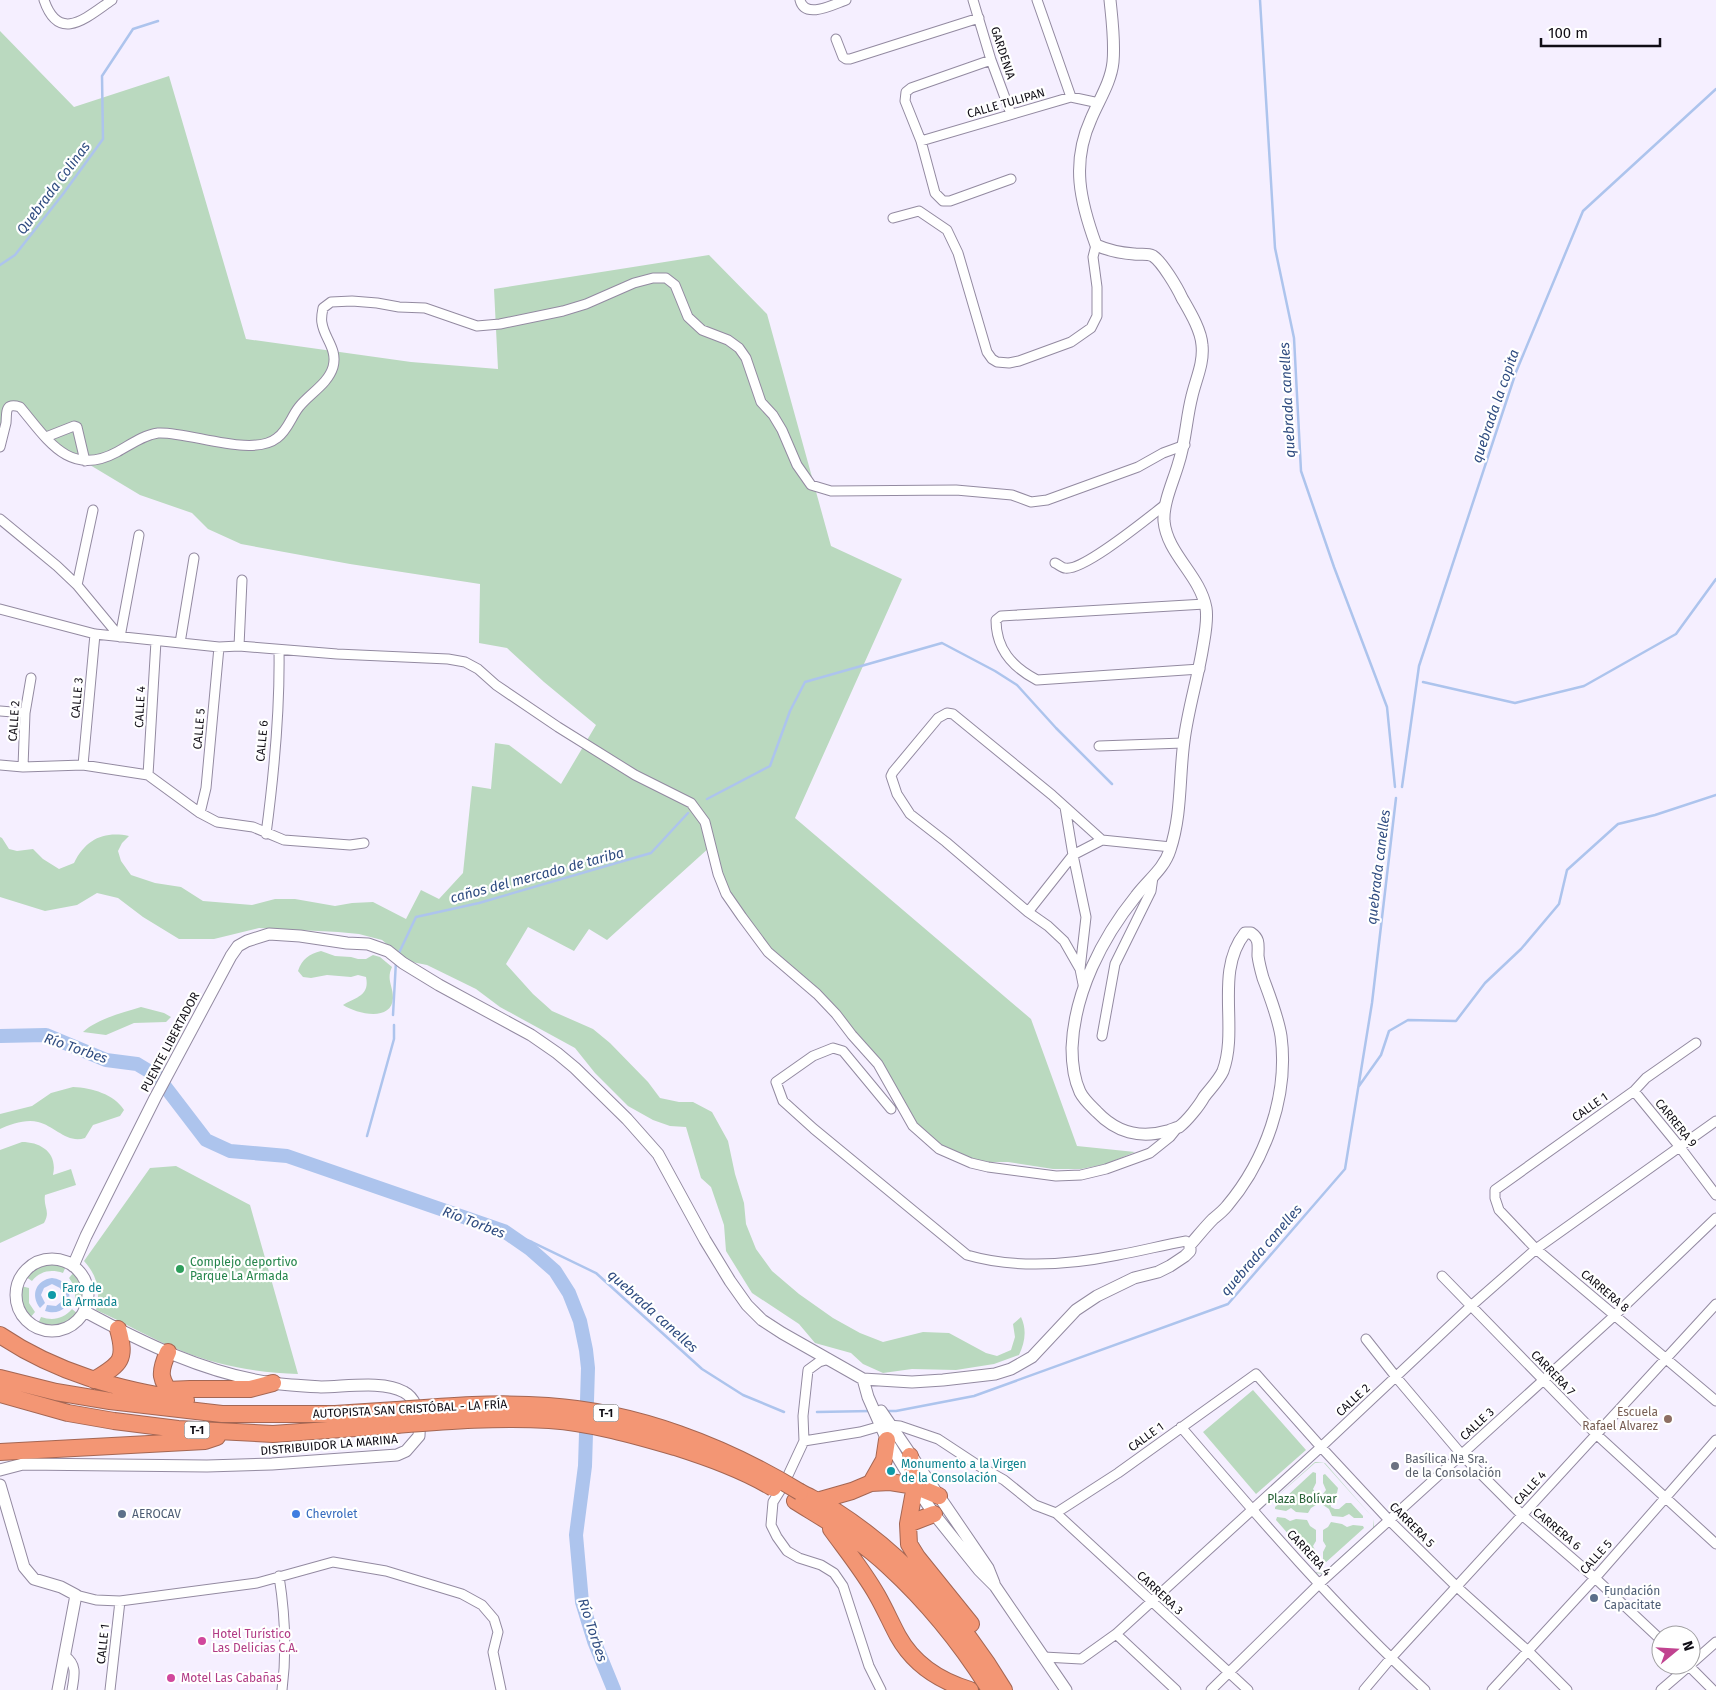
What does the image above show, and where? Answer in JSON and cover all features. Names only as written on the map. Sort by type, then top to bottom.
[{"type":"highway","points":[[94,1380],[114,1367],[121,1359],[123,1346],[118,1329]]},
{"type":"highway","name":"AUTOPISTA SAN CRISTÓBAL - LA FRÍA","points":[[0,1335],[38,1357],[94,1380],[128,1390],[165,1394],[199,1402],[248,1406],[266,1414],[335,1414],[460,1420],[504,1418],[551,1420],[642,1436],[709,1459],[766,1484],[816,1501],[834,1510],[859,1527],[900,1561],[965,1631],[1004,1690]]},
{"type":"highway","points":[[168,1352],[161,1367],[165,1394],[250,1389],[273,1383]]},
{"type":"highway","points":[[0,1378],[56,1392],[110,1401],[222,1414],[266,1414]]},
{"type":"highway","name":"AUTOPISTA SAN CRISTÓBAL - LA FRÍA","points":[[0,1394],[68,1413],[178,1429],[273,1434],[397,1418]]},
{"type":"highway","points":[[871,1484],[884,1460],[884,1426]]},
{"type":"highway","points":[[0,1466],[5,1452],[205,1441],[231,1432]]},
{"type":"highway","points":[[910,1456],[914,1469],[915,1486],[908,1524],[909,1544],[917,1557],[975,1629],[1012,1690]]},
{"type":"highway","points":[[816,1501],[871,1484],[890,1482],[915,1486],[939,1496]]},
{"type":"highway","name":"AUTOPISTA SAN CRISTÓBAL - LA FRÍA","points":[[798,1496],[822,1518],[859,1542],[888,1566],[956,1640],[990,1690]]},
{"type":"highway","points":[[908,1524],[934,1514]]},
{"type":"highway","points":[[822,1518],[866,1577],[898,1637],[915,1660],[927,1670],[952,1685],[970,1690]]},
{"type":"street","points":[[44,0],[48,11],[53,17],[58,22],[67,25],[92,14],[112,0]]},
{"type":"street","points":[[800,0],[806,10],[812,11],[846,0]]},
{"type":"street","name":"GARDENIA","points":[[973,0],[991,60],[1011,114]]},
{"type":"street","points":[[1037,0],[1071,97]]},
{"type":"street","points":[[893,218],[919,211],[947,230],[958,253],[987,352],[992,359],[1002,363],[1019,361],[1071,342],[1091,328],[1097,316],[1093,257],[1096,245],[1086,216],[1079,174],[1079,153],[1084,134],[1108,82],[1113,62],[1110,0]]},
{"type":"street","points":[[836,39],[843,57],[850,59],[979,18]]},
{"type":"street","points":[[991,60],[914,87],[906,92],[905,101],[921,141],[935,193],[943,200],[950,201],[1011,179]]},
{"type":"street","name":"CALLE TULIPAN","points":[[921,141],[1071,97],[1099,103]]},
{"type":"street","points":[[1096,245],[1117,251],[1146,254],[1155,257],[1174,282],[1200,334],[1203,346],[1200,372],[1192,396],[1185,445],[1166,504],[1164,520],[1176,553],[1197,584],[1205,604],[1206,614],[1200,669],[1192,697],[1183,743],[1178,812],[1171,847],[1165,864],[1153,876],[1120,918],[1101,951],[1084,990],[1076,1015],[1072,1050],[1074,1075],[1081,1094],[1108,1123],[1117,1128],[1138,1135],[1151,1135],[1178,1127]]},
{"type":"street","points":[[0,447],[6,422],[5,411],[11,406],[20,407],[59,452],[71,458],[84,461],[105,458],[135,441],[157,433],[176,434],[230,444],[268,443],[277,438],[291,422],[298,407],[328,377],[333,366],[333,351],[322,324],[322,308],[331,302],[352,301],[425,308],[477,326],[500,324],[562,311],[586,304],[634,283],[653,278],[666,278],[675,285],[688,317],[702,330],[728,340],[739,348],[746,358],[761,402],[773,415],[782,430],[798,466],[811,484],[831,491],[956,490],[1012,495],[1030,502],[1047,500],[1138,467],[1163,453],[1185,445]]},
{"type":"street","points":[[46,437],[74,426],[77,428],[84,461]]},
{"type":"street","points":[[1055,563],[1066,568],[1074,567],[1089,560],[1166,504]]},
{"type":"street","points":[[77,585],[93,510]]},
{"type":"street","points":[[0,519],[77,585],[120,637]]},
{"type":"street","points":[[120,637],[138,535]]},
{"type":"street","points":[[180,643],[194,558]]},
{"type":"street","points":[[239,646],[242,580]]},
{"type":"street","points":[[1200,669],[1037,680],[1022,672],[1006,654],[996,628],[996,620],[1001,616],[1205,604]]},
{"type":"street","points":[[0,609],[95,634],[218,647],[239,646],[448,659],[465,662],[478,668],[496,686],[558,727],[635,775],[691,803],[705,822],[718,874],[726,894],[768,952],[817,994],[878,1064],[913,1126],[939,1149],[971,1163],[1056,1176],[1081,1175],[1106,1169],[1150,1153],[1170,1138],[1200,1104],[1222,1074],[1227,1055],[1232,961],[1238,942],[1245,933],[1251,933],[1256,936],[1259,943],[1258,955],[1261,972],[1281,1036],[1282,1074],[1278,1103],[1272,1125],[1249,1174],[1227,1207],[1190,1245],[1190,1251],[1170,1266],[1158,1272],[1134,1278],[1097,1296],[1076,1310],[1032,1357],[1011,1369],[995,1374],[943,1380],[912,1382],[868,1380],[874,1402],[884,1426],[915,1486],[934,1514],[979,1570],[996,1586]]},
{"type":"street","name":"CALLE 3","points":[[83,765],[95,634]]},
{"type":"street","name":"CALLE 4","points":[[148,775],[156,641]]},
{"type":"street","name":"CALLE 5","points":[[200,813],[206,788],[218,647]]},
{"type":"street","name":"CALLE 6","points":[[266,834],[280,685],[280,650]]},
{"type":"street","name":"CALLE 2","points":[[23,767],[26,714],[31,678]]},
{"type":"street","points":[[0,711],[26,714]]},
{"type":"street","points":[[1080,969],[1064,941],[1048,926],[1028,912],[910,814],[897,794],[891,776],[938,718],[947,713],[954,714],[1102,840]]},
{"type":"street","points":[[1099,746],[1183,743]]},
{"type":"street","points":[[0,765],[23,767],[83,765],[148,775],[200,813],[217,822],[253,827],[266,834],[291,840],[350,844],[364,843]]},
{"type":"street","points":[[1065,807],[1086,917],[1080,969],[1084,990]]},
{"type":"street","points":[[1028,912],[1073,855],[1102,840],[1171,847]]},
{"type":"street","points":[[1102,1036],[1115,964],[1151,891],[1153,876]]},
{"type":"street","name":"PUENTE LIBERTADOR","points":[[73,1266],[86,1236],[138,1134],[227,963],[238,946],[269,934],[368,944],[388,951],[403,963],[439,985],[531,1035],[575,1068],[627,1119],[658,1154],[705,1240],[747,1305],[762,1320],[782,1333],[868,1380]]},
{"type":"street","name":"CALLE 1","points":[[1495,1190],[1634,1091],[1646,1078],[1696,1043]]},
{"type":"street","points":[[891,1109],[843,1051],[833,1048],[813,1056],[776,1082],[783,1101],[966,1255],[982,1260],[1026,1264],[1095,1259],[1186,1241],[1190,1245]]},
{"type":"street","name":"CARRERA 9","points":[[1634,1091],[1716,1195]]},
{"type":"street","name":"CALLE 2","points":[[1044,1657],[1081,1659],[1116,1634],[1321,1447],[1471,1306],[1536,1249],[1716,1121]]},
{"type":"street","name":"CARRERA 8","points":[[1495,1190],[1495,1198],[1499,1210],[1536,1249],[1716,1400]]},
{"type":"street","name":"CALLE 3","points":[[1211,1690],[1320,1583],[1614,1316],[1716,1218]]},
{"type":"street","points":[[63,1261],[73,1266],[81,1274],[87,1289],[84,1311],[78,1320],[69,1327],[58,1331],[36,1328],[27,1321],[18,1307],[16,1296],[18,1285],[23,1275],[40,1262],[63,1261]]},
{"type":"street","name":"CARRERA 7","points":[[1442,1276],[1542,1381],[1596,1434],[1716,1544]]},
{"type":"street","name":"CALLE 4","points":[[1364,1690],[1391,1658],[1716,1304]]},
{"type":"street","name":"DISTRIBUIDOR LA MARINA","points":[[0,1470],[23,1464],[208,1466],[272,1464],[397,1455],[406,1451],[419,1436],[417,1410],[414,1402],[409,1395],[396,1388],[381,1386],[320,1387],[273,1383],[224,1372],[168,1352],[84,1311]]},
{"type":"street","name":"CARRERA 6","points":[[1366,1340],[1462,1455],[1522,1515],[1595,1578],[1651,1631]]},
{"type":"street","points":[[829,1359],[819,1362],[808,1370],[803,1416],[804,1441],[783,1486],[773,1502],[771,1525],[776,1537],[787,1551],[834,1573],[843,1586],[869,1666],[881,1690]]},
{"type":"street","name":"CARRERA 5","points":[[1248,1378],[1256,1374],[1389,1520],[1567,1690]]},
{"type":"street","name":"CALLE 1","points":[[1056,1513],[1118,1473],[1248,1378]]},
{"type":"street","points":[[804,1441],[884,1426],[900,1426],[938,1439],[978,1466],[1004,1480],[1035,1505],[1056,1513]]},
{"type":"street","points":[[884,1426],[910,1456],[939,1496],[988,1568],[996,1586],[1066,1690]]},
{"type":"street","name":"CARRERA 4","points":[[1181,1427],[1252,1510],[1391,1658],[1425,1690]]},
{"type":"street","name":"CALLE 5","points":[[1492,1690],[1595,1578],[1716,1440]]},
{"type":"street","points":[[0,1485],[24,1567],[34,1579],[62,1587],[76,1595],[96,1600],[120,1601],[257,1583],[334,1562],[386,1571],[462,1594],[482,1606],[494,1619],[498,1632],[493,1652],[501,1690]]},
{"type":"street","name":"CARRERA 3","points":[[1056,1513],[1248,1690]]},
{"type":"street","points":[[279,1576],[283,1600],[285,1661],[282,1690]]},
{"type":"street","points":[[58,1690],[66,1656],[76,1595]]},
{"type":"street","name":"CALLE 1","points":[[110,1690],[120,1601]]},
{"type":"street","points":[[1116,1634],[1176,1690]]},
{"type":"street","points":[[1701,1655],[1716,1642]]},
{"type":"street","points":[[66,1656],[74,1665],[72,1690]]},
{"type":"street","points":[[1661,1690],[1678,1675]]},
{"type":"street","points":[[1699,1675],[1713,1690]]},
{"type":"green space","points":[[0,31],[74,107],[169,76],[246,339],[411,362],[498,369],[494,289],[709,255],[767,314],[831,546],[902,579],[795,818],[1031,1019],[1077,1146],[1135,1152],[1106,1164],[1081,1169],[1053,1169],[949,1156],[913,1126],[878,1064],[852,1035],[768,952],[726,894],[710,847],[607,940],[589,929],[574,951],[528,927],[506,964],[533,994],[552,1011],[593,1029],[610,1043],[648,1082],[660,1098],[679,1102],[693,1102],[712,1112],[728,1141],[744,1203],[746,1224],[756,1249],[772,1271],[799,1294],[833,1318],[860,1333],[883,1342],[923,1332],[949,1333],[986,1353],[997,1356],[1011,1350],[1015,1337],[1013,1324],[1021,1317],[1024,1336],[1019,1355],[994,1364],[956,1370],[912,1369],[883,1373],[863,1364],[851,1353],[815,1343],[799,1324],[752,1293],[726,1251],[724,1225],[711,1187],[701,1178],[686,1127],[670,1126],[653,1120],[628,1106],[595,1073],[575,1048],[500,1007],[476,989],[427,965],[407,961],[382,940],[359,934],[259,928],[214,939],[179,939],[143,917],[118,898],[97,893],[77,905],[45,911],[0,897],[0,837],[9,849],[17,851],[33,849],[43,859],[59,869],[74,863],[84,848],[97,839],[104,836],[120,835],[129,836],[122,843],[118,851],[121,861],[131,875],[155,883],[181,887],[203,901],[252,905],[275,899],[295,899],[335,906],[373,902],[406,919],[421,890],[439,899],[463,873],[472,786],[491,789],[495,743],[509,745],[561,784],[596,725],[544,682],[507,648],[479,643],[480,584],[350,564],[241,544],[208,529],[192,513],[140,495],[85,462],[72,459],[20,407],[12,406],[0,453]]},
{"type":"green space","points":[[321,951],[335,956],[358,959],[366,959],[373,955],[380,957],[392,967],[390,972],[393,993],[391,1006],[387,1010],[373,1014],[357,1011],[343,1005],[364,992],[367,983],[366,977],[358,975],[351,977],[327,975],[311,978],[303,977],[298,971],[304,960],[310,955]]},
{"type":"green space","points":[[141,1007],[164,1013],[171,1017],[166,1022],[134,1023],[106,1035],[83,1032],[102,1020]]},
{"type":"green space","points":[[73,1087],[102,1093],[120,1104],[124,1110],[120,1116],[93,1125],[85,1138],[79,1139],[72,1139],[44,1124],[33,1121],[9,1125],[0,1129],[0,1114],[32,1106],[51,1093]]},
{"type":"green space","points":[[22,1142],[36,1144],[46,1150],[53,1161],[53,1175],[71,1169],[76,1185],[45,1195],[47,1215],[44,1223],[0,1243],[0,1150]]},
{"type":"green space","name":"Complejo deportivo Parque La Armada","points":[[176,1166],[250,1205],[298,1374],[254,1370],[210,1361],[171,1347],[96,1310],[97,1284],[92,1272],[84,1261],[150,1168]]},
{"type":"green space","points":[[46,1263],[66,1266],[63,1273],[46,1272],[32,1281],[26,1277],[37,1267]]},
{"type":"green space","points":[[74,1272],[82,1287],[82,1305],[75,1302],[75,1287],[69,1278]]},
{"type":"green space","points":[[21,1286],[29,1288],[29,1303],[35,1312],[30,1318],[21,1303]]},
{"type":"green space","points":[[72,1309],[78,1314],[65,1324],[49,1327],[38,1324],[41,1317],[58,1318]]},
{"type":"green space","points":[[1253,1390],[1306,1450],[1256,1494],[1203,1432]]},
{"type":"green space","points":[[1315,1462],[1325,1463],[1374,1519],[1324,1463],[1315,1463],[1265,1507]]},
{"type":"green space","name":"Plaza Bolívar","points":[[1313,1472],[1316,1473],[1316,1483],[1313,1489],[1316,1494],[1316,1505],[1308,1513],[1296,1512],[1291,1508],[1286,1511],[1275,1509],[1275,1507]]},
{"type":"green space","name":"Plaza Bolívar","points":[[1325,1474],[1338,1488],[1337,1493],[1330,1499],[1331,1507],[1339,1509],[1346,1503],[1351,1503],[1363,1518],[1354,1518],[1349,1514],[1343,1517],[1332,1516],[1329,1509],[1323,1505],[1323,1494],[1326,1490],[1323,1483],[1323,1475]]},
{"type":"green space","points":[[1265,1517],[1314,1572],[1323,1573],[1373,1528],[1374,1519],[1374,1528],[1324,1574],[1314,1573]]},
{"type":"green space","name":"Plaza Bolívar","points":[[1277,1517],[1290,1521],[1296,1519],[1307,1520],[1310,1526],[1316,1530],[1316,1541],[1313,1546],[1316,1552],[1315,1562],[1312,1561],[1276,1520]]},
{"type":"green space","name":"Plaza Bolívar","points":[[1331,1522],[1347,1527],[1353,1525],[1363,1526],[1364,1528],[1324,1564],[1323,1552],[1326,1546],[1323,1541],[1323,1530]]},
{"type":"water","points":[[52,1278],[61,1281],[67,1286],[69,1292],[69,1299],[66,1305],[61,1310],[54,1312],[45,1311],[47,1305],[56,1306],[61,1302],[63,1294],[60,1288],[52,1284],[44,1288],[41,1295],[45,1303],[40,1308],[35,1298],[36,1289],[39,1285],[46,1279]]},
{"type":"waterway","name":"quebrada canelles","points":[[1260,0],[1275,248],[1294,338],[1301,471],[1334,567],[1387,707],[1395,787]]},
{"type":"waterway","name":"Quebrada Colinas","points":[[0,265],[15,255],[103,139],[102,76],[133,29],[158,21]]},
{"type":"waterway","name":"quebrada la copita","points":[[1402,787],[1419,666],[1516,372],[1583,211],[1716,89]]},
{"type":"waterway","points":[[1423,682],[1515,703],[1584,686],[1676,634],[1716,579]]},
{"type":"waterway","name":"caños del mercado de tariba","points":[[707,799],[770,766],[790,711],[805,682],[942,643],[1017,685],[1056,728],[1112,784]]},
{"type":"waterway","points":[[1359,1086],[1381,1055],[1389,1031],[1408,1020],[1456,1021],[1485,983],[1521,949],[1559,904],[1567,870],[1618,824],[1655,815],[1716,795]]},
{"type":"waterway","name":"quebrada canelles","points":[[886,1411],[896,1411],[974,1396],[1228,1304],[1345,1169],[1372,1003],[1396,798]]},
{"type":"waterway","name":"caños del mercado de tariba","points":[[398,955],[416,917],[479,903],[651,853],[688,813]]},
{"type":"waterway","name":"caños del mercado de tariba","points":[[393,1015],[396,961]]},
{"type":"waterway","name":"caños del mercado de tariba","points":[[367,1136],[394,1039],[394,1025]]},
{"type":"waterway","name":"Río Torbes","points":[[0,1036],[46,1035],[106,1060],[137,1064],[157,1076],[206,1140],[230,1151],[287,1156],[504,1231],[530,1249],[555,1271],[569,1293],[580,1321],[586,1350],[588,1368],[585,1466],[576,1535],[582,1602],[594,1641],[614,1690]]},
{"type":"waterway","name":"quebrada canelles","points":[[504,1231],[532,1242],[596,1273],[702,1369],[743,1395],[784,1412]]},
{"type":"waterway","name":"quebrada canelles","points":[[817,1412],[871,1411]]},
{"type":"place","name":"Complejo deportivo Parque La Armada","points":[[180,1269]]},
{"type":"place","name":"Faro de la Armada","points":[[52,1295]]},
{"type":"place","name":"Escuela Rafael Alvarez","points":[[1668,1419]]},
{"type":"place","name":"Basílica Nª Sra. de la Consolación","points":[[1395,1466]]},
{"type":"place","name":"Monumento a la Virgen de la Consolación","points":[[891,1471]]},
{"type":"place","name":"AEROCAV","points":[[122,1514]]},
{"type":"place","name":"Chevrolet","points":[[296,1514]]},
{"type":"place","name":"Fundación Capacitate","points":[[1594,1598]]},
{"type":"place","name":"Hotel Turístico Las Delicias C.A.","points":[[202,1641]]},
{"type":"place","name":"Motel Las Cabañas","points":[[171,1678]]}]
